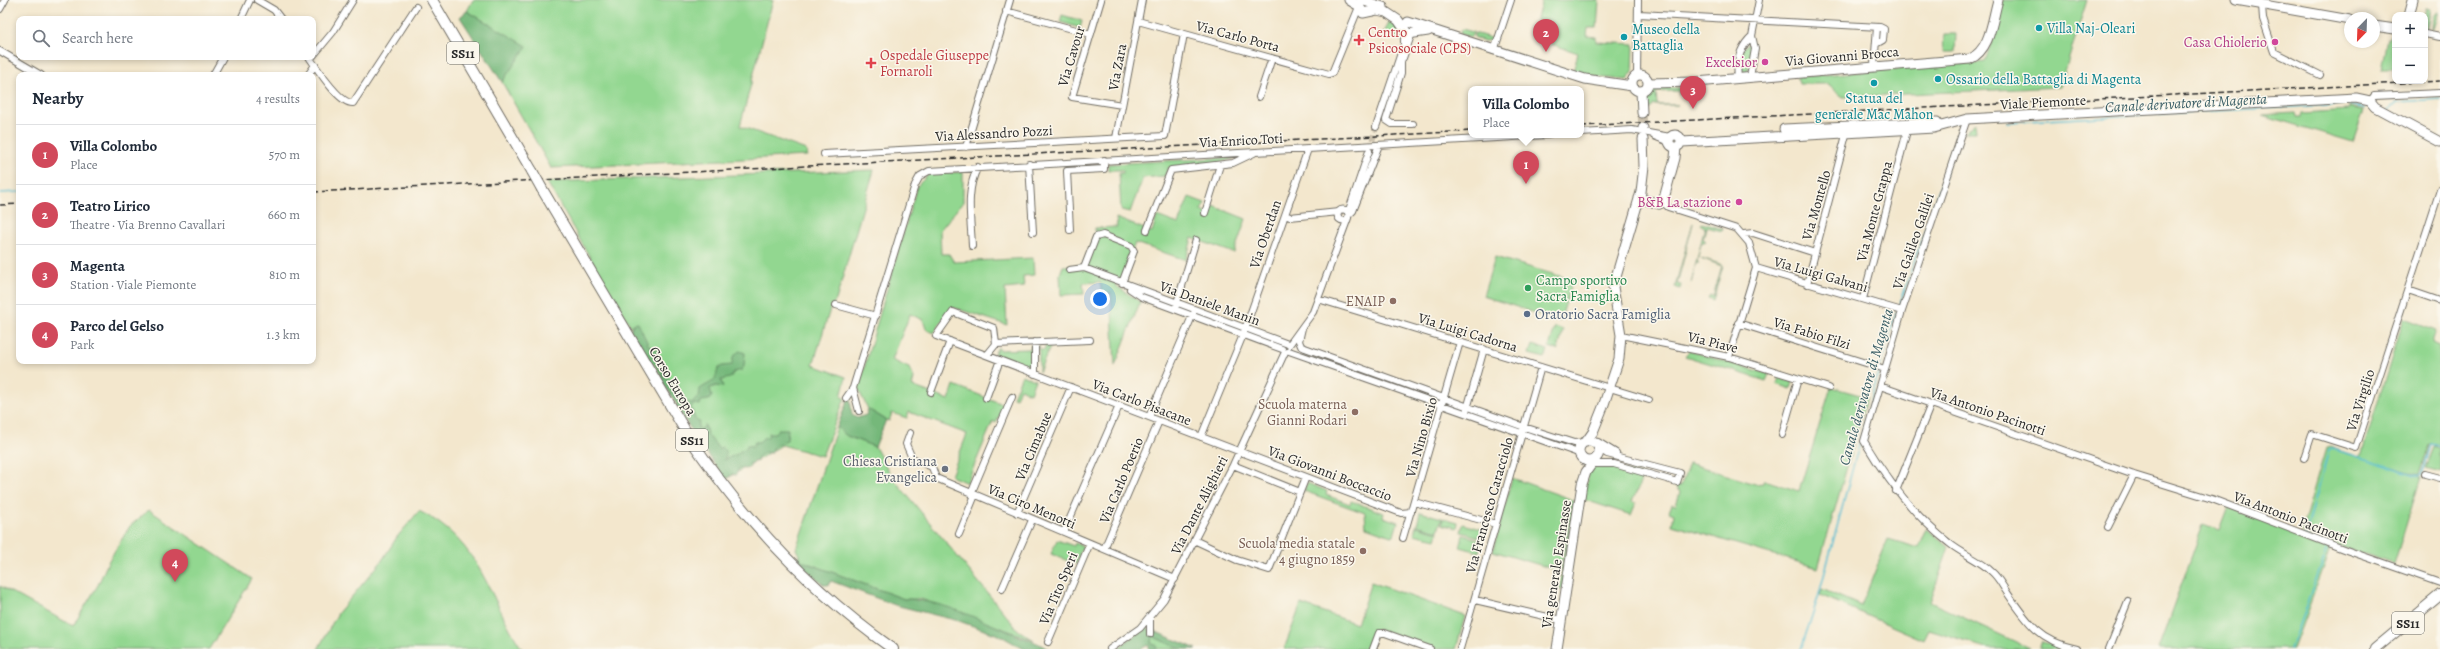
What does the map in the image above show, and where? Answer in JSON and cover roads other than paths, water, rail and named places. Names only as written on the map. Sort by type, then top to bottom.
[{"type":"main road","name":"Corso Europa","points":[[432,0],[542,190],[689,437],[713,472],[767,537],[815,586],[831,601],[893,649]]},
{"type":"main road","name":"SS11","points":[[2376,649],[2440,595]]},
{"type":"street","points":[[0,9],[5,0]]},
{"type":"street","points":[[242,16],[250,0]]},
{"type":"street","points":[[257,0],[274,10],[279,16]]},
{"type":"street","points":[[316,51],[333,32],[353,0]]},
{"type":"street","points":[[966,146],[1010,0]]},
{"type":"street","name":"Via Cavour","points":[[1101,0],[1072,96],[1122,104]]},
{"type":"street","name":"Via Zara","points":[[1116,138],[1142,0]]},
{"type":"street","points":[[1349,0],[1390,9],[1409,28],[1436,32],[1585,79],[1632,86],[1636,90],[1641,91],[1646,88],[1648,83],[1644,77],[1637,76]]},
{"type":"street","points":[[1494,51],[1511,0]]},
{"type":"street","points":[[1632,86],[1633,80],[1637,76],[1638,0]]},
{"type":"street","points":[[1750,77],[1755,49],[1752,36],[1759,0]]},
{"type":"street","name":"Via Giovanni Brocca","points":[[1648,83],[1738,78],[1963,60],[1975,57],[1986,44],[1998,0]]},
{"type":"street","points":[[2236,0],[2267,4],[2344,19]]},
{"type":"street","points":[[2404,12],[2407,0]]},
{"type":"street","points":[[2410,12],[2413,0]]},
{"type":"street","name":"Via Carlo Porta","points":[[1138,20],[1331,74],[1365,4]]},
{"type":"street","points":[[2267,4],[2263,19],[2274,52],[2320,75]]},
{"type":"street","points":[[312,60],[338,94],[349,103],[353,103],[361,94],[416,7]]},
{"type":"street","points":[[1006,11],[1091,34]]},
{"type":"street","points":[[1639,14],[1877,27],[1884,30],[1883,40],[1876,44],[1874,66]]},
{"type":"street","points":[[2380,27],[2392,29]]},
{"type":"street","points":[[1376,128],[1409,28]]},
{"type":"street","points":[[1394,76],[1402,61],[1409,28]]},
{"type":"street","name":"Via Alessandro Pozzi","points":[[824,154],[1165,136],[1184,34]]},
{"type":"street","points":[[2428,35],[2440,37]]},
{"type":"street","points":[[1738,78],[1737,69],[1742,46],[1752,36]]},
{"type":"street","points":[[1402,50],[1402,73],[1386,120],[1392,124],[1413,124]]},
{"type":"street","points":[[0,51],[36,72]]},
{"type":"street","points":[[1259,97],[1272,58]]},
{"type":"street","points":[[214,72],[221,60]]},
{"type":"street","points":[[310,72],[315,65]]},
{"type":"street","points":[[1641,91],[1642,113]]},
{"type":"street","points":[[2440,93],[2374,96],[2370,101],[2375,106],[2440,142]]},
{"type":"street","name":"Viale Piemonte","points":[[1675,141],[1685,134],[1847,129],[1967,119],[2356,98],[2370,101]]},
{"type":"street","name":"Via Galileo Galilei","points":[[1896,491],[1864,441],[1880,386],[1882,368],[1899,310],[1967,119]]},
{"type":"street","name":"Via Monte Grappa","points":[[1862,299],[1908,125]]},
{"type":"street","name":"Via Montello","points":[[1807,284],[1847,129]]},
{"type":"street","points":[[1584,133],[1632,130],[1675,141],[1675,158],[1663,201]]},
{"type":"street","name":"Via generale Espinasse","points":[[1557,649],[1582,484],[1580,448],[1593,432],[1610,388],[1619,359],[1621,335],[1613,287],[1640,195],[1644,166],[1643,132]]},
{"type":"street","name":"Via Enrico Toti","points":[[876,316],[915,185],[920,176],[937,169],[1497,138]]},
{"type":"street","name":"Via Dante Alighieri","points":[[1348,215],[1353,211],[1379,145]]},
{"type":"street","name":"Via Oberdan","points":[[1201,437],[1246,328],[1308,149]]},
{"type":"street","points":[[1147,230],[1171,170],[1233,163],[1257,151]]},
{"type":"street","name":"Via Dante Alighieri","points":[[1110,649],[1130,636],[1150,618],[1164,599],[1175,579],[1234,465],[1287,348],[1302,328],[1318,299],[1345,229],[1351,201],[1369,151]]},
{"type":"street","points":[[1070,230],[1067,171],[1104,169],[1104,160]]},
{"type":"street","points":[[1029,164],[1033,232]]},
{"type":"street","points":[[1205,213],[1220,165]]},
{"type":"street","points":[[972,246],[970,189],[972,178],[978,167]]},
{"type":"street","points":[[2440,190],[2408,290],[2440,301]]},
{"type":"street","points":[[1640,195],[1663,201],[1668,207],[1737,229],[1744,234],[1749,243],[1756,268],[1738,323],[1729,357]]},
{"type":"street","name":"Via Dante Alighieri","points":[[1340,215],[1351,201]]},
{"type":"street","points":[[1285,215],[1348,215]]},
{"type":"street","points":[[1340,215],[1343,221],[1348,215]]},
{"type":"street","points":[[1340,215],[1345,229]]},
{"type":"street","points":[[1744,234],[1753,233],[1815,253]]},
{"type":"street","points":[[1084,268],[1096,237],[1103,235],[1132,246],[1134,251],[1123,284]]},
{"type":"street","points":[[1174,310],[1196,240]]},
{"type":"street","name":"Via Daniele Manin","points":[[1069,270],[1084,268],[1123,284],[1246,328],[1287,348]]},
{"type":"street","name":"Via Luigi Galvani","points":[[1756,268],[1899,310]]},
{"type":"street","name":"Via Daniele Manin","points":[[1123,284],[1142,298],[1243,335],[1287,348]]},
{"type":"street","name":"Via Virgilio","points":[[2304,458],[2312,434],[2356,448],[2408,290]]},
{"type":"street","name":"Via Luigi Cadorna","points":[[1318,299],[1649,400]]},
{"type":"street","points":[[836,305],[876,316],[853,388],[846,398]]},
{"type":"street","points":[[1149,417],[1195,309]]},
{"type":"street","name":"Via Carlo Pisacane","points":[[996,344],[994,328],[953,312],[936,336],[1240,452]]},
{"type":"street","name":"Via Fabio Filzi","points":[[1738,323],[1882,368]]},
{"type":"street","points":[[1287,348],[1395,390],[1522,435],[1578,453],[1590,461],[1614,464],[1677,482],[1680,473],[1624,457],[1606,454],[1595,443],[1574,443],[1524,427],[1317,353],[1301,346],[1300,341],[1302,328]]},
{"type":"street","name":"Via Piave","points":[[1621,335],[1729,357],[1829,388]]},
{"type":"street","points":[[987,356],[996,344],[1090,340]]},
{"type":"street","points":[[931,392],[950,341]]},
{"type":"street","points":[[1035,342],[1035,374]]},
{"type":"street","name":"Via Nino Bixio","points":[[1403,538],[1460,342]]},
{"type":"street","points":[[1287,348],[1317,353]]},
{"type":"street","points":[[1465,414],[1484,349]]},
{"type":"street","points":[[986,398],[1000,360]]},
{"type":"street","points":[[1347,372],[1350,364]]},
{"type":"street","name":"Via Francesco Caracciolo","points":[[1460,649],[1541,367]]},
{"type":"street","points":[[1782,435],[1798,378]]},
{"type":"street","points":[[1395,390],[1398,381]]},
{"type":"street","name":"Via Antonio Pacinotti","points":[[1880,386],[2134,475],[2212,499],[2346,550],[2440,582]]},
{"type":"street","name":"Via Cimabue","points":[[1017,513],[1071,387]]},
{"type":"street","points":[[853,388],[859,411]]},
{"type":"street","points":[[960,534],[973,495],[1012,397]]},
{"type":"street","points":[[1931,404],[1896,491],[1934,531],[1993,573],[2021,613],[2041,635],[2052,642],[2077,649]]},
{"type":"street","points":[[1064,532],[1119,406]]},
{"type":"street","name":"Via generale Espinasse","points":[[1582,484],[1593,461],[1598,445],[1603,407]]},
{"type":"street","points":[[1486,422],[1489,414]]},
{"type":"street","name":"Via Carlo Poerio","points":[[1104,549],[1159,421]]},
{"type":"street","name":"Via Ciro Menotti","points":[[910,433],[906,444],[912,458],[932,467],[936,478],[1032,520],[1175,579]]},
{"type":"street","points":[[1545,442],[1548,434]]},
{"type":"street","name":"Via Giovanni Boccaccio","points":[[1240,452],[1401,513],[1411,512]]},
{"type":"street","points":[[1234,465],[1300,492]]},
{"type":"street","points":[[1648,473],[1651,465]]},
{"type":"street","points":[[2425,474],[2440,478]]},
{"type":"street","points":[[2108,527],[2134,475]]},
{"type":"street","points":[[1194,540],[1237,560],[1269,570],[1306,477]]},
{"type":"street","points":[[1414,502],[1496,524]]},
{"type":"street","points":[[1002,589],[1032,520]]},
{"type":"street","name":"Via Tito Speri","points":[[1048,642],[1090,543]]},
{"type":"street","points":[[1475,600],[1561,620]]},
{"type":"street","points":[[2109,649],[2128,601]]},
{"type":"street","points":[[1150,618],[1150,634]]},
{"type":"street","points":[[1373,649],[1379,633],[1385,633],[1430,649]]},
{"type":"waterway","name":"Canale derivatore di Magenta","points":[[2388,111],[2397,102],[2440,99]]},
{"type":"waterway","name":"Canale derivatore di Magenta","points":[[2008,122],[2346,104],[2365,108]]},
{"type":"waterway","name":"Canale derivatore di Magenta","points":[[1898,309],[1958,134]]},
{"type":"waterway","points":[[0,193],[16,192]]},
{"type":"waterway","name":"Canale derivatore di Magenta","points":[[1880,366],[1896,312]]},
{"type":"waterway","name":"Canale derivatore di Magenta","points":[[1801,649],[1818,598],[1879,370]]},
{"type":"waterway","points":[[2306,532],[2329,450],[2334,449],[2419,476],[2422,475],[2431,445],[2440,447]]},
{"type":"waterway","points":[[2304,536],[2318,543]]},
{"type":"waterway","points":[[2290,649],[2327,550],[2326,545]]},
{"type":"tunnel","points":[[1642,113],[1643,128]]},
{"type":"tunnel","points":[[1370,149],[1376,127]]},
{"type":"railway","points":[[1584,126],[2440,81]]},
{"type":"railway","points":[[316,192],[1468,131]]},
{"type":"railway","points":[[0,205],[16,204]]},
{"type":"place","name":"Villa Naj-Oleari","points":[[2039,28]]},
{"type":"place","name":"Museo della Battaglia","points":[[1624,37]]},
{"type":"place","name":"Centro Psicosociale (CPS)","points":[[1359,40]]},
{"type":"place","name":"Casa Chiolerio","points":[[2275,42]]},
{"type":"place","name":"Teatro Lirico","points":[[1546,52]]},
{"type":"place","name":"Excelsior","points":[[1765,62]]},
{"type":"place","name":"Ospedale Giuseppe Fornaroli","points":[[871,63]]},
{"type":"place","name":"Ossario della Battaglia di Magenta","points":[[1938,79]]},
{"type":"place","name":"Statua del generale Mac Mahon","points":[[1874,83]]},
{"type":"place","name":"Magenta","points":[[1693,109]]},
{"type":"place","name":"Villa Colombo","points":[[1526,184]]},
{"type":"place","name":"B&B La stazione","points":[[1739,202]]},
{"type":"place","name":"Campo sportivo Sacra Famiglia","points":[[1528,288]]},
{"type":"place","name":"ENAIP","points":[[1393,301]]},
{"type":"place","name":"Oratorio Sacra Famiglia","points":[[1527,314]]},
{"type":"place","name":"Scuola materna Gianni Rodari","points":[[1355,412]]},
{"type":"place","name":"Chiesa Cristiana Evangelica","points":[[945,469]]},
{"type":"place","name":"Scuola media statale 4 giugno 1859","points":[[1363,551]]},
{"type":"place","name":"Parco del Gelso","points":[[175,582]]}]
